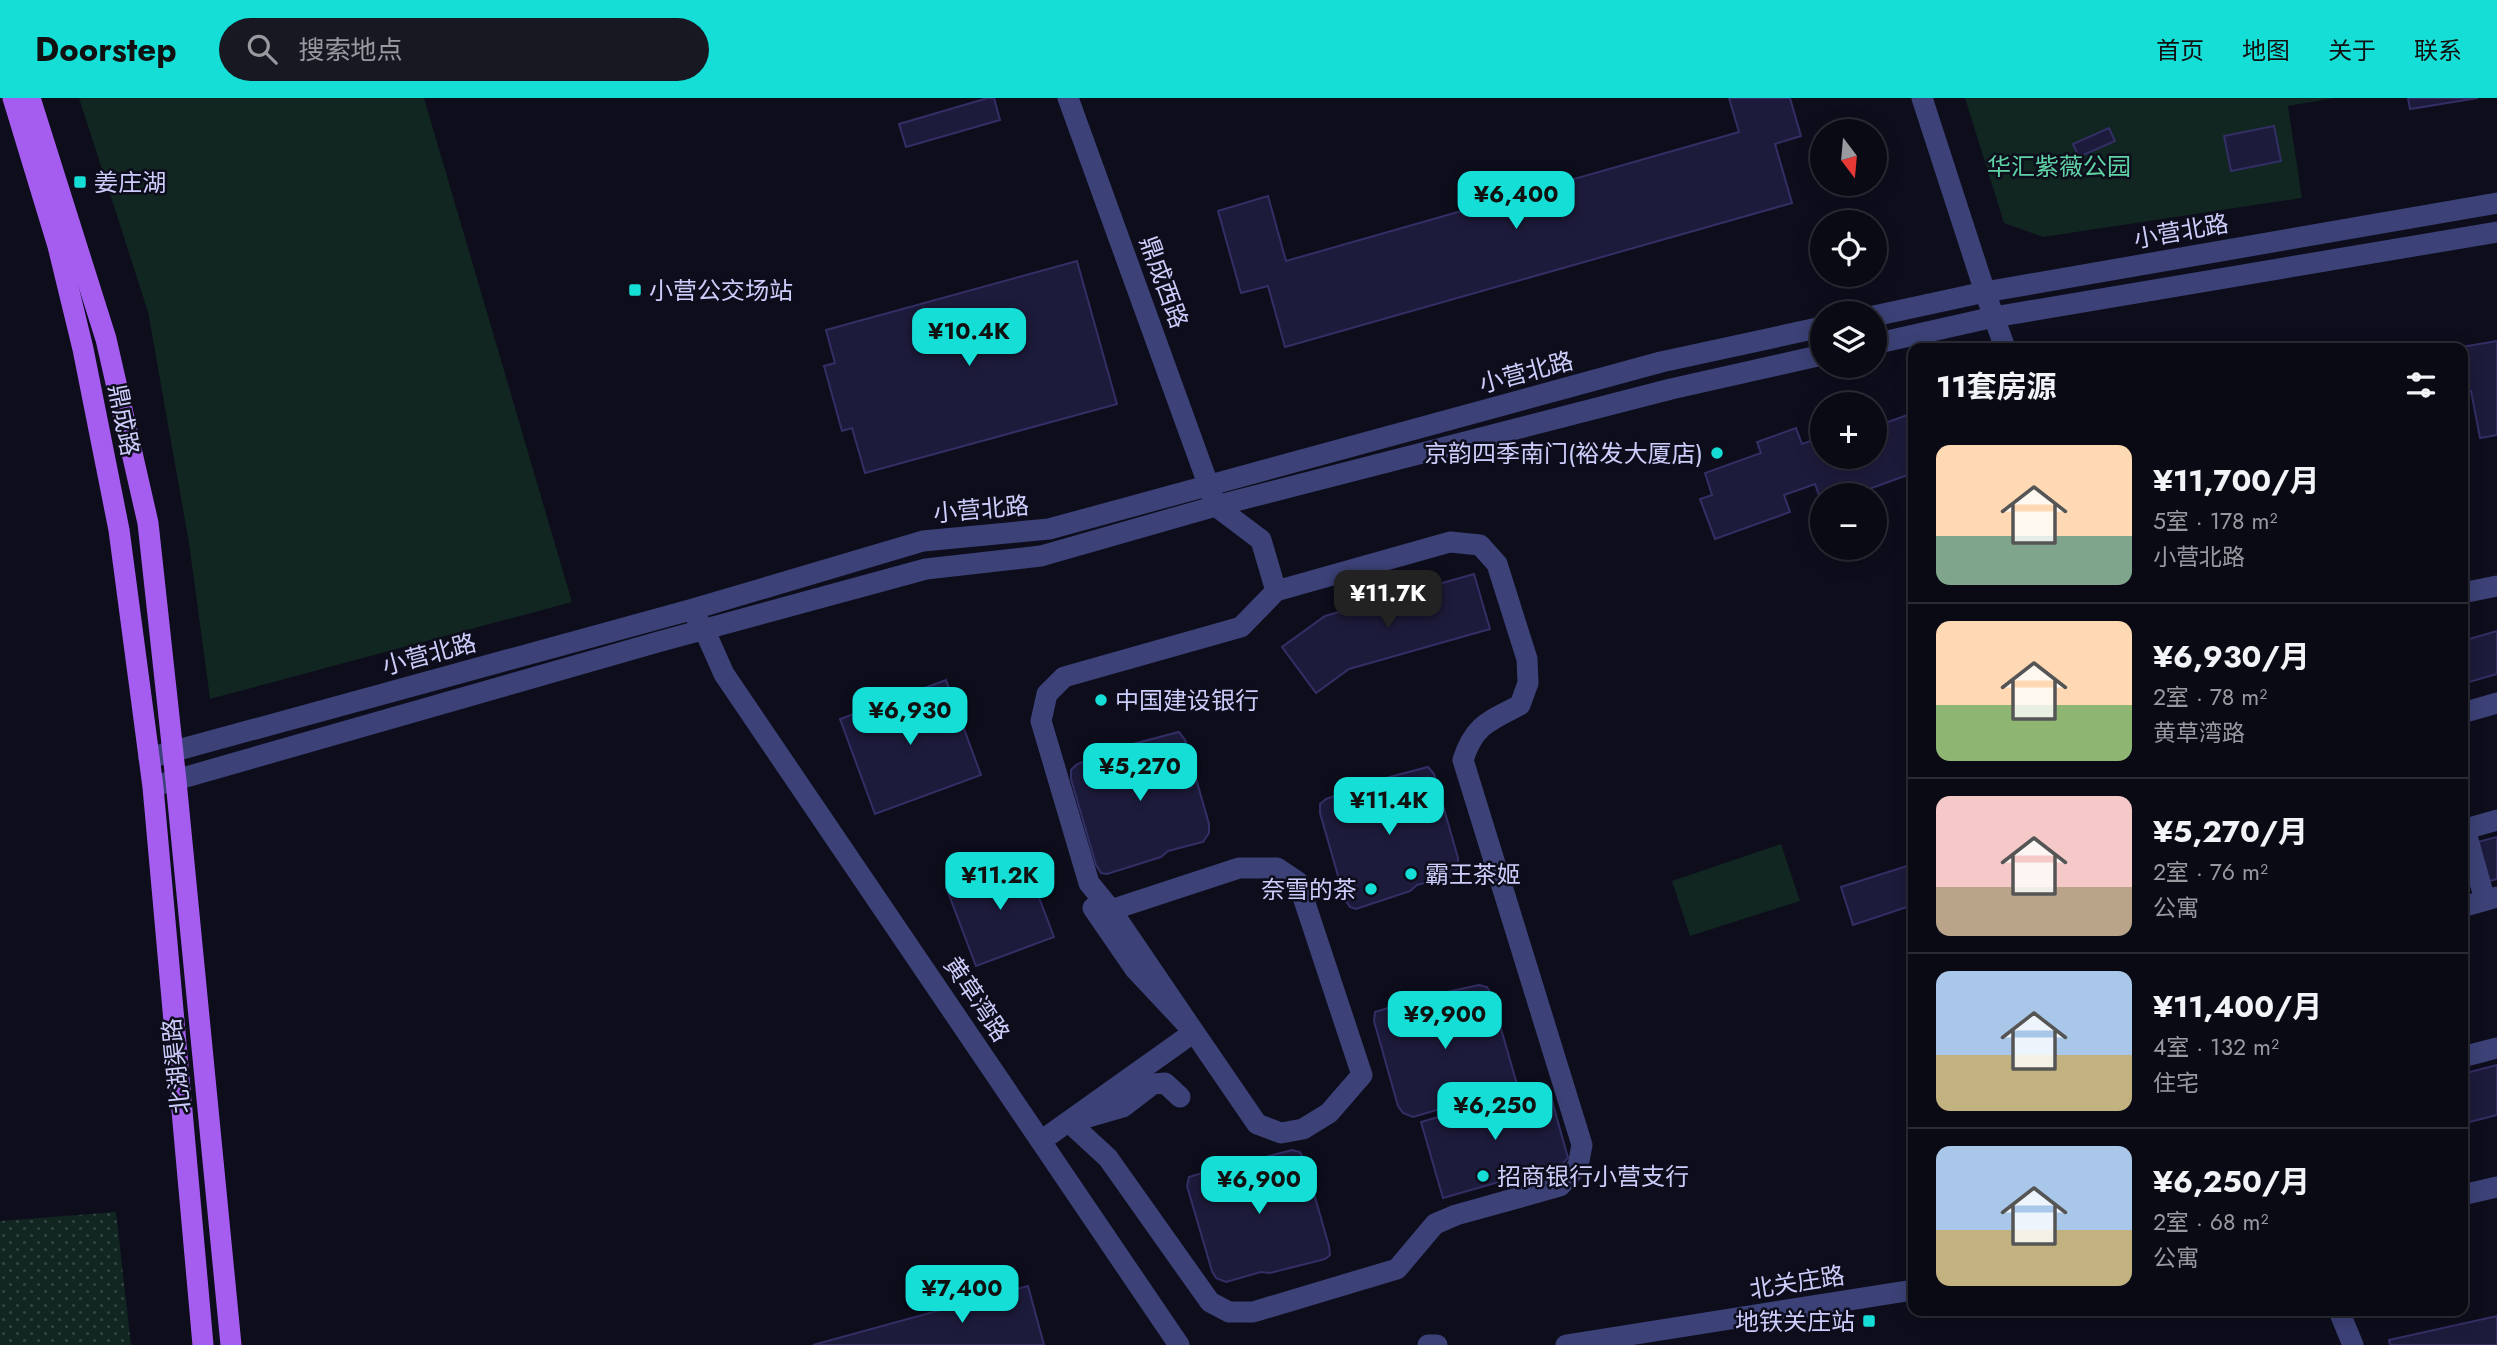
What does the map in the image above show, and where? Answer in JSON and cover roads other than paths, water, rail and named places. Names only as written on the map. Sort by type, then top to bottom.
[{"type":"main road","name":"鼎成路","points":[[13,98],[58,246],[83,349],[119,530],[153,787]]},
{"type":"main road","name":"鼎成路","points":[[30,98],[106,339],[148,523],[176,781]]},
{"type":"main road","name":"北湖渠路","points":[[176,781],[231,1345]]},
{"type":"main road","name":"北湖渠路","points":[[153,787],[202,1345]]},
{"type":"street","name":"鼎成西路","points":[[1068,98],[1216,506]]},
{"type":"street","points":[[1922,98],[1984,292],[2004,343]]},
{"type":"street","name":"小营北路","points":[[1887,313],[1984,292],[2497,203]]},
{"type":"street","points":[[1887,341],[1994,317],[2497,232]]},
{"type":"street","name":"小营北路","points":[[149,758],[690,610],[923,541],[1049,529],[1661,362],[1810,330]]},
{"type":"street","name":"小营北路","points":[[153,787],[704,629],[926,569],[1041,556],[1216,506],[1671,389],[1810,358]]},
{"type":"street","points":[[1216,506],[1261,540],[1276,592]]},
{"type":"street","points":[[1069,1122],[1108,1158],[1210,1303],[1229,1312],[1253,1312],[1397,1269],[1435,1224],[1456,1215],[1560,1186],[1578,1167],[1583,1145],[1463,760],[1470,739],[1486,723],[1520,705],[1528,683],[1527,659],[1497,564],[1480,545],[1450,542],[1276,592],[1241,627],[1064,677],[1047,694],[1041,721],[1089,883],[1102,909],[1135,969],[1194,1032],[1256,1124],[1281,1133],[1303,1129],[1329,1113],[1362,1074],[1298,882],[1277,868],[1239,868],[1102,909]]},
{"type":"street","points":[[2468,592],[2497,586]]},
{"type":"street","name":"黄草湾路","points":[[690,610],[704,629],[724,674],[1179,1345]]},
{"type":"street","points":[[2468,711],[2497,703]]},
{"type":"street","points":[[2468,829],[2497,820]]},
{"type":"street","points":[[2468,840],[2491,899],[2468,905]]},
{"type":"street","points":[[1041,1141],[1194,1032]]},
{"type":"street","points":[[2468,1055],[2497,1048]]},
{"type":"street","points":[[1069,1122],[1123,1107],[1153,1084],[1165,1083],[1180,1097]]},
{"type":"street","points":[[2468,1193],[2497,1186]]},
{"type":"street","name":"北关庄路","points":[[1566,1345],[1908,1291]]},
{"type":"street","points":[[2341,1316],[2353,1345]]},
{"type":"street","points":[[1427,1345],[1437,1345]]},
{"type":"place","name":"姜庄湖","points":[[80,182]]},
{"type":"place","name":"小营公交场站","points":[[635,290]]},
{"type":"place","name":"京韵四季南门(裕发大厦店)","points":[[1717,453]]},
{"type":"place","name":"中国建设银行","points":[[1101,700]]},
{"type":"place","name":"霸王茶姬","points":[[1411,874]]},
{"type":"place","name":"奈雪的茶","points":[[1371,889]]},
{"type":"place","name":"招商银行小营支行","points":[[1483,1176]]},
{"type":"place","name":"地铁关庄站","points":[[1869,1321]]},
{"type":"park label","name":"华汇紫薇公园","points":[[2059,166]]}]
